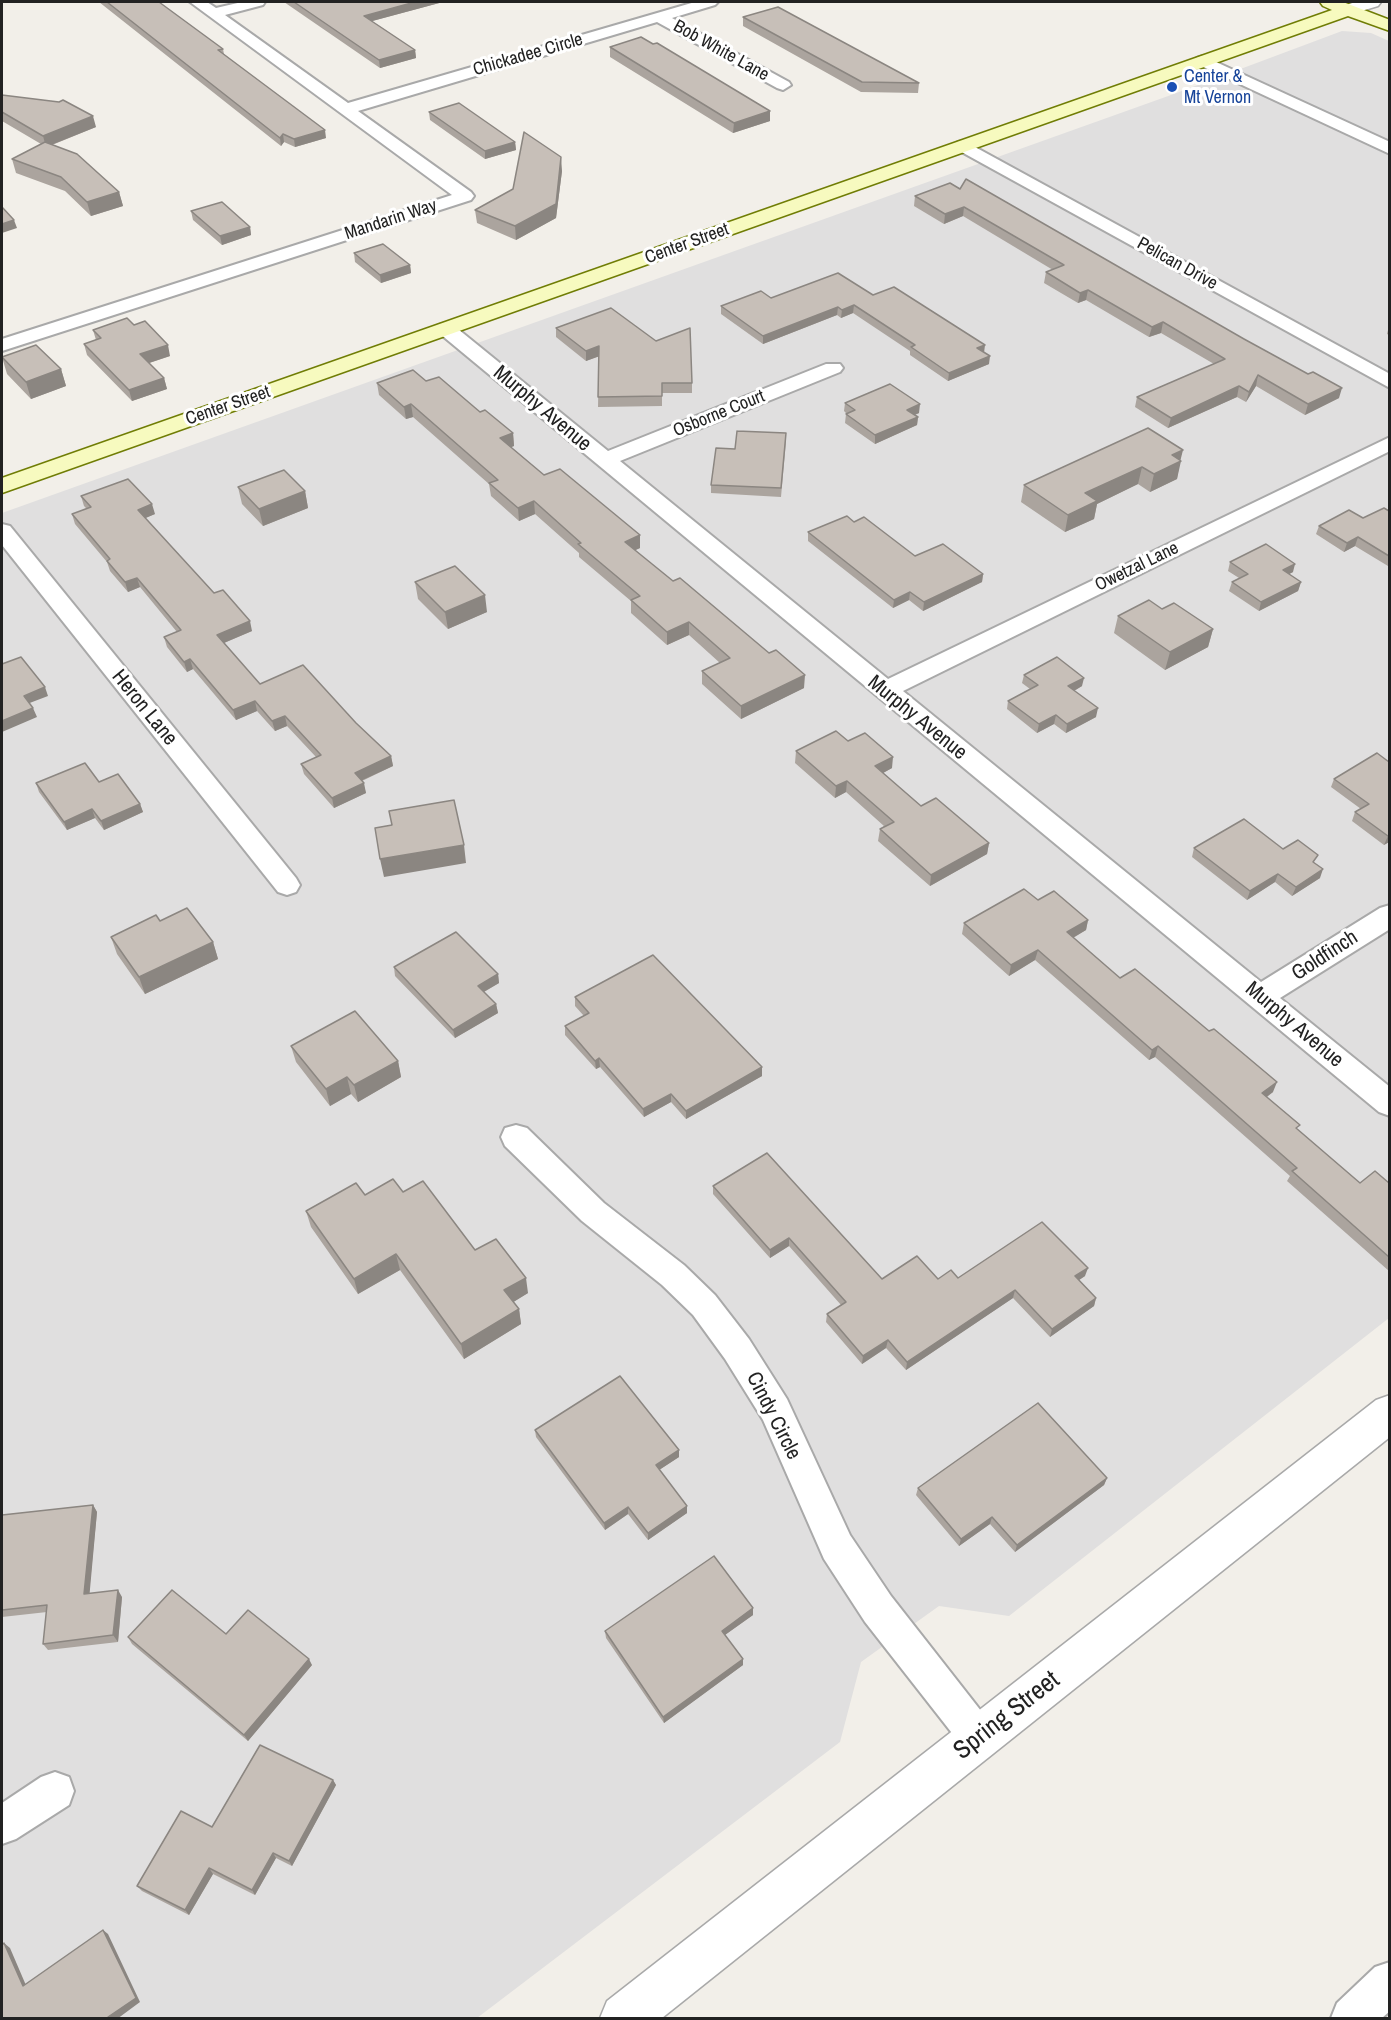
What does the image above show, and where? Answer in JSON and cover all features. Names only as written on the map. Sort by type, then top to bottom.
[{"type":"main road","points":[[1329,2],[1389,26]]},
{"type":"main road","name":"Center Street","points":[[2,486],[1348,10]]},
{"type":"street","name":"Mandarin Way","points":[[2,345],[465,196],[198,2]]},
{"type":"street","points":[[214,13],[258,2]]},
{"type":"street","name":"Chickadee Circle","points":[[346,109],[710,2]]},
{"type":"street","name":"Center Street","points":[[1348,10],[1372,2]]},
{"type":"street","name":"Bob White Lane","points":[[659,17],[783,85]]},
{"type":"street","points":[[1203,61],[1389,149]]},
{"type":"street","name":"Pelican Drive","points":[[964,146],[1389,382]]},
{"type":"street","name":"Murphy Avenue","points":[[446,329],[1389,1104]]},
{"type":"street","name":"Osborne Court","points":[[604,460],[834,368]]},
{"type":"street","name":"Owetzal Lane","points":[[884,691],[1389,443]]},
{"type":"street","name":"Heron Lane","points":[[2,531],[287,885]]},
{"type":"street","name":"Goldfinch","points":[[1260,998],[1389,915]]},
{"type":"street","name":"Cindy Circle","points":[[516,1137],[593,1212],[673,1275],[704,1305],[737,1349],[775,1410],[805,1481],[837,1547],[878,1609],[979,1738]]},
{"type":"street","name":"Spring Street","points":[[624,2019],[1389,1413]]},
{"type":"street","points":[[2,1826],[55,1791]]},
{"type":"street","points":[[1352,2019],[1389,1982]]},
{"type":"shaded area","points":[[1342,31],[1371,33],[1389,41],[1389,1318],[1009,1616],[939,1606],[861,1662],[840,1742],[477,2018],[2,2018],[2,513],[1171,95]]},
{"type":"building","points":[[107,2],[159,2],[223,49],[218,50],[325,130],[294,139],[283,134],[280,138]]},
{"type":"building","points":[[294,2],[415,2],[364,16],[415,50],[379,60]]},
{"type":"building","points":[[778,7],[919,83],[862,82],[743,17]]},
{"type":"building","points":[[641,37],[653,44],[657,43],[770,111],[734,123],[610,47]]},
{"type":"building","points":[[2,95],[59,102],[63,100],[93,116],[43,136],[2,112]]},
{"type":"building","points":[[459,103],[515,142],[485,151],[429,112]]},
{"type":"building","points":[[524,132],[561,157],[556,204],[515,226],[475,210],[513,189]]},
{"type":"building","points":[[45,142],[77,154],[119,192],[87,202],[61,177],[12,159]]},
{"type":"building","points":[[966,179],[1244,339],[1308,374],[1313,372],[1342,388],[1308,404],[1258,375],[1249,392],[1239,386],[1171,418],[1137,397],[1225,359],[1163,322],[1152,327],[1088,290],[1080,293],[1046,272],[1064,265],[964,207],[945,214],[915,196],[950,183],[960,189]]},
{"type":"building","points":[[222,202],[250,227],[220,236],[191,211]]},
{"type":"building","points":[[2,207],[14,220],[2,224]]},
{"type":"building","points":[[383,244],[410,265],[380,275],[354,253]]},
{"type":"building","points":[[838,273],[873,295],[894,287],[985,345],[977,348],[990,356],[949,373],[911,347],[915,345],[854,305],[842,310],[838,307],[763,336],[721,306],[761,291],[771,298]]},
{"type":"building","points":[[611,308],[656,341],[690,328],[692,383],[662,383],[662,396],[598,397],[599,346],[586,351],[556,328]]},
{"type":"building","points":[[127,318],[134,325],[145,321],[168,345],[140,354],[164,378],[129,390],[84,344],[101,338],[93,330]]},
{"type":"building","points":[[36,345],[61,369],[26,382],[2,357]]},
{"type":"building","points":[[413,370],[426,381],[439,377],[480,412],[485,410],[513,433],[500,438],[544,475],[560,469],[640,535],[625,542],[673,581],[680,578],[769,653],[776,650],[805,675],[741,706],[702,671],[730,658],[689,622],[667,632],[631,600],[640,596],[578,544],[581,543],[534,501],[518,508],[489,483],[498,480],[411,404],[404,407],[377,383]]},
{"type":"building","points":[[890,384],[920,404],[907,410],[918,417],[875,435],[846,414],[855,410],[845,403]]},
{"type":"building","points":[[1148,428],[1183,450],[1172,455],[1181,461],[1154,474],[1142,467],[1085,493],[1097,501],[1068,515],[1024,485]]},
{"type":"building","points":[[737,431],[786,433],[781,488],[711,485],[716,448],[735,449]]},
{"type":"building","points":[[284,470],[305,491],[259,509],[238,487]]},
{"type":"building","points":[[128,479],[152,504],[138,510],[214,593],[223,590],[250,621],[217,635],[260,684],[303,665],[356,723],[391,756],[355,773],[364,783],[332,798],[301,764],[321,755],[285,716],[272,721],[255,701],[233,710],[190,659],[184,662],[164,637],[181,630],[137,578],[125,582],[107,561],[110,559],[72,514],[91,507],[81,496]]},
{"type":"building","points":[[1384,508],[1389,511],[1389,556],[1358,537],[1347,543],[1319,526],[1349,510],[1363,518]]},
{"type":"building","points":[[847,516],[854,522],[864,517],[915,556],[943,544],[983,574],[924,602],[910,592],[894,600],[808,532]]},
{"type":"building","points":[[1266,544],[1295,564],[1283,570],[1301,582],[1261,602],[1232,582],[1248,574],[1230,562]]},
{"type":"building","points":[[455,566],[485,595],[445,612],[415,582]]},
{"type":"building","points":[[1149,600],[1162,609],[1174,603],[1213,629],[1170,652],[1118,616]]},
{"type":"building","points":[[21,657],[45,687],[24,696],[33,708],[2,721],[2,664]]},
{"type":"building","points":[[1057,657],[1084,678],[1068,686],[1098,708],[1067,724],[1056,715],[1039,724],[1008,701],[1038,685],[1024,675]]},
{"type":"building","points":[[836,731],[848,741],[865,733],[893,757],[875,766],[921,806],[936,798],[989,843],[931,875],[880,829],[894,822],[847,781],[836,786],[796,751]]},
{"type":"building","points":[[1377,753],[1389,762],[1388,836],[1355,812],[1369,804],[1334,779]]},
{"type":"building","points":[[85,763],[99,782],[118,774],[140,804],[101,821],[92,809],[64,822],[36,783]]},
{"type":"building","points":[[454,800],[464,845],[380,859],[375,828],[392,825],[389,811]]},
{"type":"building","points":[[1244,819],[1283,849],[1298,840],[1318,855],[1313,862],[1323,869],[1296,887],[1278,874],[1250,891],[1194,848]]},
{"type":"building","points":[[1024,889],[1038,900],[1054,891],[1088,920],[1067,932],[1120,978],[1135,969],[1209,1031],[1214,1029],[1277,1082],[1262,1093],[1300,1125],[1296,1128],[1360,1183],[1375,1171],[1389,1183],[1389,1257],[1292,1171],[1297,1168],[1158,1046],[1152,1050],[1038,950],[1011,965],[964,923]]},
{"type":"building","points":[[187,908],[213,942],[139,977],[111,937],[156,915],[160,921]]},
{"type":"building","points":[[456,932],[498,974],[478,986],[496,1004],[453,1030],[394,967]]},
{"type":"building","points":[[653,955],[762,1067],[686,1111],[671,1094],[643,1109],[599,1058],[595,1061],[565,1026],[589,1013],[575,997]]},
{"type":"building","points":[[355,1011],[398,1061],[354,1085],[347,1077],[326,1089],[291,1046]]},
{"type":"building","points":[[767,1153],[882,1279],[917,1256],[938,1279],[951,1270],[958,1278],[1042,1222],[1088,1268],[1075,1276],[1096,1298],[1052,1329],[1015,1290],[907,1362],[888,1340],[863,1356],[827,1314],[846,1302],[789,1238],[770,1250],[713,1186]]},
{"type":"building","points":[[393,1179],[403,1192],[423,1181],[475,1250],[496,1239],[526,1278],[504,1290],[519,1309],[461,1344],[396,1254],[354,1279],[306,1211],[356,1183],[365,1195]]},
{"type":"building","points":[[620,1376],[679,1450],[656,1465],[687,1506],[648,1533],[628,1507],[604,1523],[535,1430]]},
{"type":"building","points":[[1038,1403],[1107,1478],[1017,1545],[992,1517],[961,1539],[918,1488]]},
{"type":"building","points":[[93,1505],[84,1594],[118,1590],[113,1635],[43,1644],[47,1605],[2,1610],[2,1515]]},
{"type":"building","points":[[714,1556],[753,1608],[722,1631],[743,1659],[663,1717],[605,1631]]},
{"type":"building","points":[[172,1590],[226,1634],[248,1610],[309,1659],[244,1735],[128,1637]]},
{"type":"building","points":[[260,1745],[333,1780],[289,1861],[273,1853],[252,1890],[209,1868],[185,1910],[137,1886],[181,1811],[212,1827]]},
{"type":"building","points":[[103,1930],[136,1998],[108,2019],[2,2019],[2,1945],[4,1943],[23,1986]]},
{"type":"place","name":"Center & Mt Vernon","points":[[1172,87]]}]
